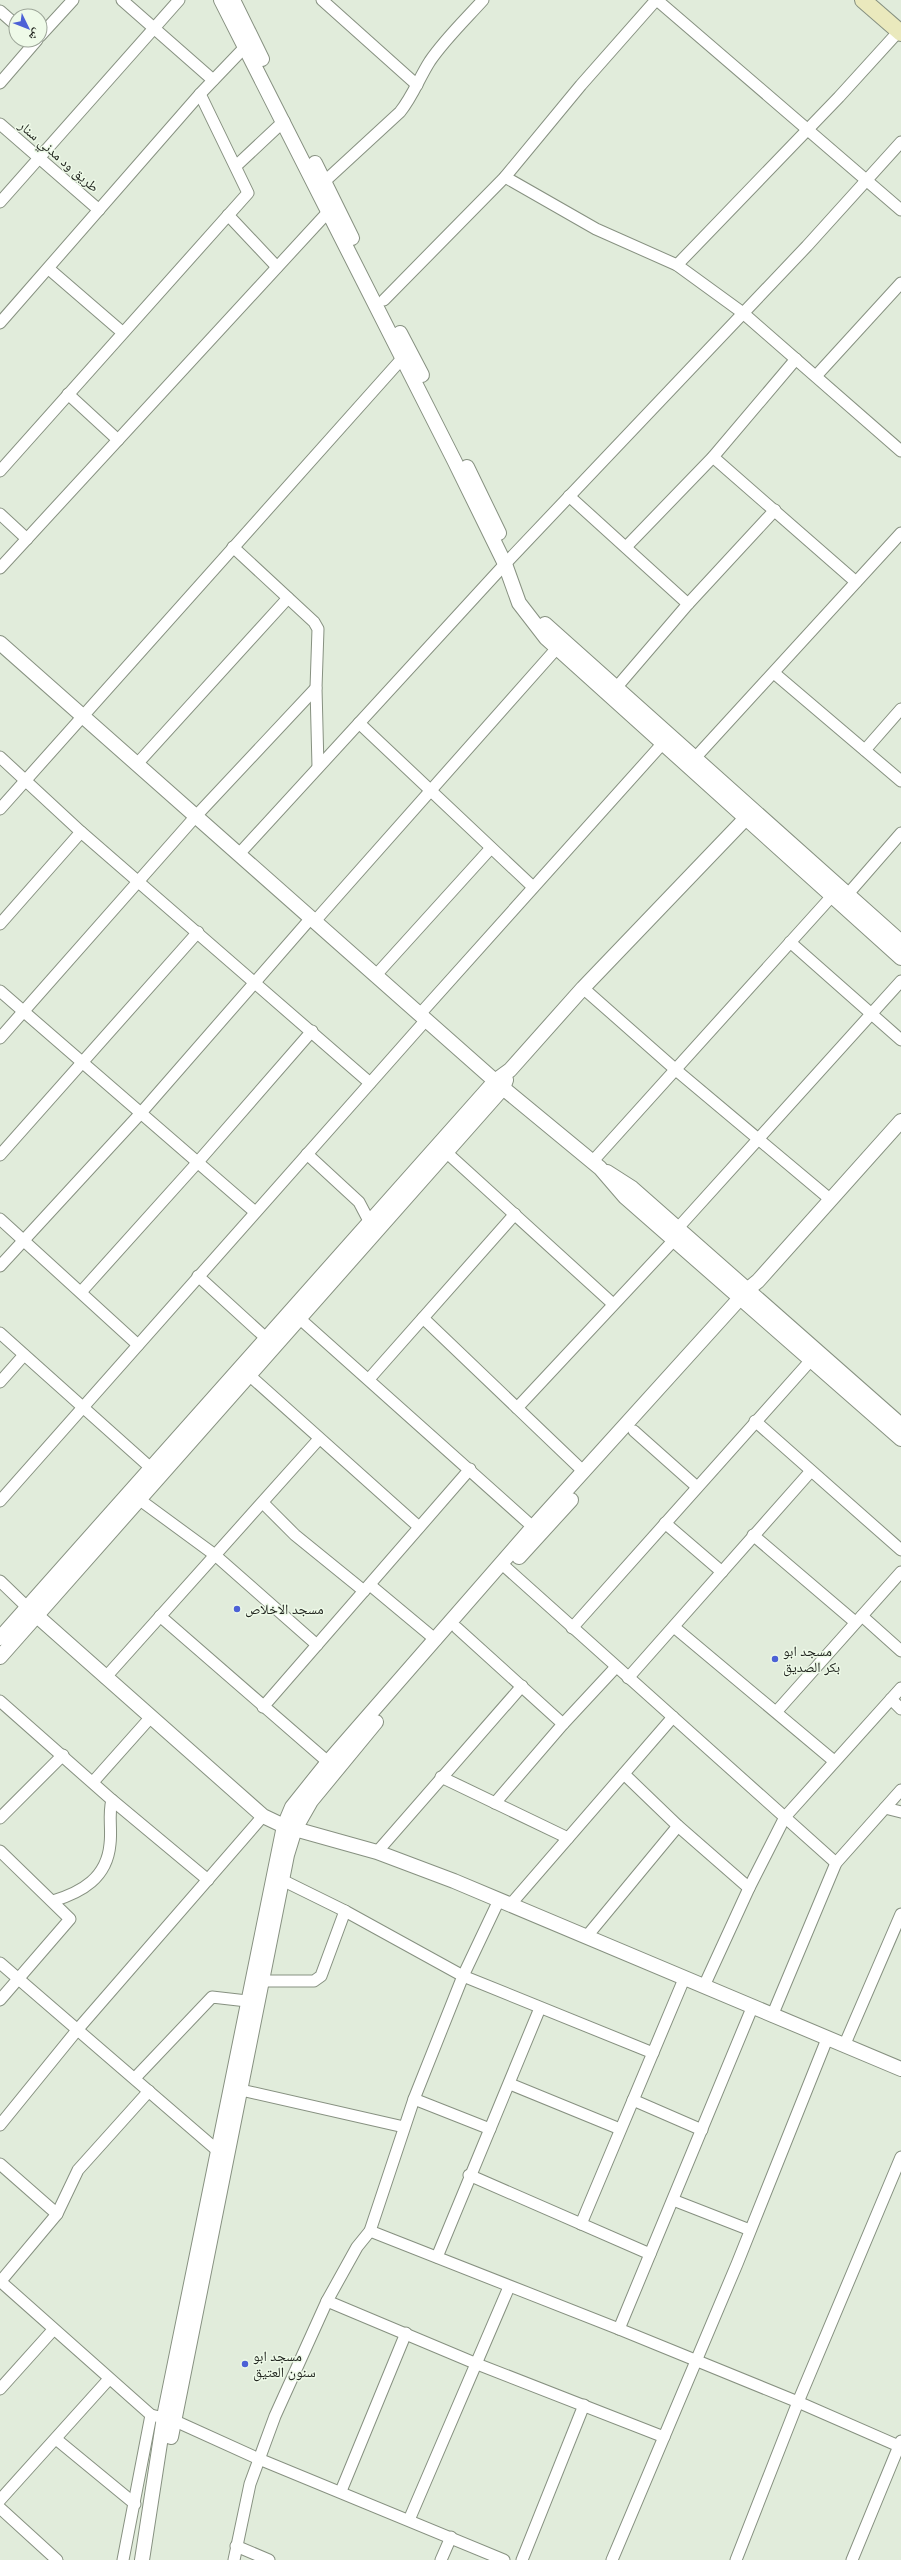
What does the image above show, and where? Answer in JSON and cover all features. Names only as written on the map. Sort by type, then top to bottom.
[{"type":"main road","points":[[863,0],[900,27]]},
{"type":"main road","points":[[880,0],[900,27]]},
{"type":"street","points":[[48,27],[73,0]]},
{"type":"street","points":[[122,0],[155,27],[213,80]]},
{"type":"street","points":[[0,202],[179,0]]},
{"type":"street","points":[[221,0],[332,210],[532,611],[616,688],[901,942]]},
{"type":"street","points":[[233,0],[324,182],[332,210],[384,300],[405,354]]},
{"type":"street","points":[[322,0],[417,85]]},
{"type":"street","points":[[324,182],[400,112],[410,99],[430,62],[448,37],[483,0]]},
{"type":"street","points":[[384,300],[505,177],[581,85],[657,0],[901,210]]},
{"type":"street","points":[[0,11],[8,18]]},
{"type":"street","points":[[677,265],[808,129],[900,27]]},
{"type":"street","points":[[2,317],[49,269],[200,94],[245,47]]},
{"type":"street","points":[[0,83],[29,48]]},
{"type":"street","points":[[0,471],[122,332],[248,193],[200,94]]},
{"type":"street","points":[[236,166],[284,121]]},
{"type":"street","name":"طريق ود مدني سنار","points":[[0,124],[99,210]]},
{"type":"street","points":[[239,854],[508,561],[743,313],[901,142]]},
{"type":"street","points":[[505,177],[596,229],[677,265],[743,313],[901,451]]},
{"type":"street","points":[[0,568],[277,267],[332,210]]},
{"type":"street","points":[[228,215],[277,267]]},
{"type":"street","points":[[49,269],[122,332]]},
{"type":"street","points":[[816,376],[901,282]]},
{"type":"street","points":[[0,809],[405,354]]},
{"type":"street","points":[[626,547],[713,457],[796,359]]},
{"type":"street","points":[[68,394],[118,440]]},
{"type":"street","points":[[713,457],[856,582]]},
{"type":"street","points":[[569,496],[688,604]]},
{"type":"street","points":[[616,688],[688,604],[775,510]]},
{"type":"street","points":[[0,514],[27,538]]},
{"type":"street","points":[[695,758],[901,533]]},
{"type":"street","points":[[233,547],[314,622],[318,629],[316,688],[318,767]]},
{"type":"street","points":[[508,561],[515,594],[525,614],[557,648],[901,958]]},
{"type":"street","points":[[138,764],[288,598]]},
{"type":"street","points":[[0,643],[499,1084],[596,1165],[620,1178],[676,1234],[747,1296],[901,1425]]},
{"type":"street","points":[[0,1266],[140,1114],[256,982],[430,791],[557,648]]},
{"type":"street","points":[[774,672],[901,781]]},
{"type":"street","points":[[0,1038],[196,816],[316,688]]},
{"type":"street","points":[[865,750],[901,709]]},
{"type":"street","points":[[359,723],[532,887]]},
{"type":"street","points":[[0,1501],[370,1083],[532,887],[663,743]]},
{"type":"street","points":[[0,757],[82,832],[139,880],[370,1083]]},
{"type":"street","points":[[0,1638],[32,1612],[140,1500],[299,1318],[307,1301],[369,1221],[430,1163],[446,1152],[510,1070],[583,988],[746,818]]},
{"type":"street","points":[[0,924],[82,832]]},
{"type":"street","points":[[848,894],[901,833]]},
{"type":"street","points":[[376,975],[491,848]]},
{"type":"street","points":[[596,1165],[676,1070],[832,896]]},
{"type":"street","points":[[0,1155],[198,932]]},
{"type":"street","points":[[790,942],[901,1040]]},
{"type":"street","points":[[517,1408],[676,1234],[758,1139],[901,981]]},
{"type":"street","points":[[583,988],[676,1070],[830,1200]]},
{"type":"street","points":[[0,991],[140,1114],[255,1212]]},
{"type":"street","points":[[81,1292],[312,1032]]},
{"type":"street","points":[[0,1657],[32,1612],[152,1469],[267,1339],[307,1301],[499,1084]]},
{"type":"street","points":[[142,2560],[163,2417],[247,2001],[289,1827],[292,1807],[328,1762],[436,1640],[634,1431],[758,1281],[901,1121]]},
{"type":"street","points":[[446,1152],[612,1304]]},
{"type":"street","points":[[307,1154],[359,1202],[369,1221]]},
{"type":"street","points":[[369,1379],[515,1214]]},
{"type":"street","points":[[0,1219],[138,1344]]},
{"type":"street","points":[[198,1276],[267,1339]]},
{"type":"street","points":[[747,1296],[811,1360],[901,1439]]},
{"type":"street","points":[[289,1827],[343,1760],[457,1628],[505,1567],[533,1527],[747,1296]]},
{"type":"street","points":[[299,1318],[470,1469],[533,1527]]},
{"type":"street","points":[[423,1318],[584,1472]]},
{"type":"street","points":[[0,1333],[152,1469]]},
{"type":"street","points":[[0,1382],[24,1355]]},
{"type":"street","points":[[572,1628],[811,1360]]},
{"type":"street","points":[[249,1376],[419,1527]]},
{"type":"street","points":[[755,1421],[901,1550]]},
{"type":"street","points":[[634,1431],[697,1487]]},
{"type":"street","points":[[105,1678],[320,1439]]},
{"type":"street","points":[[263,1707],[470,1469]]},
{"type":"street","points":[[628,1678],[811,1471]]},
{"type":"street","points":[[140,1500],[215,1555],[317,1645]]},
{"type":"street","points":[[264,1503],[295,1535],[436,1640]]},
{"type":"street","points":[[665,1523],[722,1572]]},
{"type":"street","points":[[753,1535],[901,1651]]},
{"type":"street","points":[[505,1567],[836,1863]]},
{"type":"street","points":[[777,1711],[901,1572]]},
{"type":"street","points":[[0,1581],[105,1678],[263,1816],[289,1827],[377,1852],[504,1902],[684,1979],[704,1986],[827,2040],[901,2069]]},
{"type":"street","points":[[160,1616],[328,1762]]},
{"type":"street","points":[[674,1627],[777,1711],[834,1761]]},
{"type":"street","points":[[457,1628],[563,1724]]},
{"type":"street","points":[[495,1803],[563,1724],[616,1667]]},
{"type":"street","points":[[377,1852],[522,1686]]},
{"type":"street","points":[[704,1986],[749,1888],[785,1817],[901,1688]]},
{"type":"street","points":[[891,1699],[901,1708]]},
{"type":"street","points":[[0,1701],[112,1800],[208,1880]]},
{"type":"street","points":[[234,2560],[250,2484],[275,2416],[327,2301],[357,2246],[370,2231],[414,2099],[464,1976],[504,1902],[568,1838],[673,1717]]},
{"type":"street","points":[[93,1782],[150,1718]]},
{"type":"street","points":[[0,1818],[62,1755]]},
{"type":"street","points":[[624,1774],[678,1826],[749,1888]]},
{"type":"street","points":[[441,1777],[568,1838]]},
{"type":"street","points":[[772,2016],[836,1863],[901,1790]]},
{"type":"street","points":[[53,1901],[85,1888],[107,1861],[110,1844],[109,1811],[112,1800]]},
{"type":"street","points":[[884,1808],[901,1812]]},
{"type":"street","points":[[0,2125],[78,2028],[263,1816]]},
{"type":"street","points":[[586,1936],[678,1826]]},
{"type":"street","points":[[0,1851],[69,1917],[69,1922],[0,2000]]},
{"type":"street","points":[[277,1877],[345,1911],[464,1976],[653,2053]]},
{"type":"street","points":[[123,2560],[135,2504],[163,2417],[240,2090],[262,1980],[277,1877]]},
{"type":"street","points":[[262,1980],[314,1981],[321,1976],[345,1911]]},
{"type":"street","points":[[844,2046],[901,1914]]},
{"type":"street","points":[[0,1963],[78,2028],[218,2150]]},
{"type":"street","points":[[580,2224],[684,1979]]},
{"type":"street","points":[[135,2078],[212,1997],[247,2001]]},
{"type":"street","points":[[437,2257],[469,2175],[510,2084],[540,2008]]},
{"type":"street","points":[[619,2329],[752,2008]]},
{"type":"street","points":[[612,2560],[696,2361],[827,2040]]},
{"type":"street","points":[[510,2084],[620,2129]]},
{"type":"street","points":[[240,2090],[404,2127]]},
{"type":"street","points":[[149,2091],[78,2170],[58,2214],[0,2282],[109,2379],[163,2417],[259,2459],[341,2491],[504,2560]]},
{"type":"street","points":[[414,2099],[490,2129]]},
{"type":"street","points":[[633,2100],[702,2130]]},
{"type":"street","points":[[736,2560],[798,2402],[901,2157]]},
{"type":"street","points":[[0,2164],[58,2214]]},
{"type":"street","points":[[469,2175],[650,2254]]},
{"type":"street","points":[[673,2200],[750,2230]]},
{"type":"street","points":[[370,2231],[509,2287],[619,2329],[900,2445],[852,2560]]},
{"type":"street","points":[[410,2520],[478,2364],[509,2287]]},
{"type":"street","points":[[327,2301],[478,2364],[664,2436]]},
{"type":"street","points":[[0,2389],[53,2330]]},
{"type":"street","points":[[341,2491],[406,2333]]},
{"type":"street","points":[[0,2500],[109,2379]]},
{"type":"street","points":[[522,2560],[584,2405]]},
{"type":"street","points":[[151,2560],[163,2417]]},
{"type":"street","points":[[56,2439],[135,2504]]},
{"type":"street","points":[[0,2508],[57,2560]]},
{"type":"street","points":[[441,2560],[451,2537]]},
{"type":"street","points":[[236,2546],[269,2560]]},
{"type":"place","name":"مسجد الاخلاص","points":[[237,1609]]},
{"type":"place","name":"مسجد ابو بكر الصديق","points":[[775,1659]]},
{"type":"place","name":"مسجد ابو سنون العتيق","points":[[245,2364]]}]
